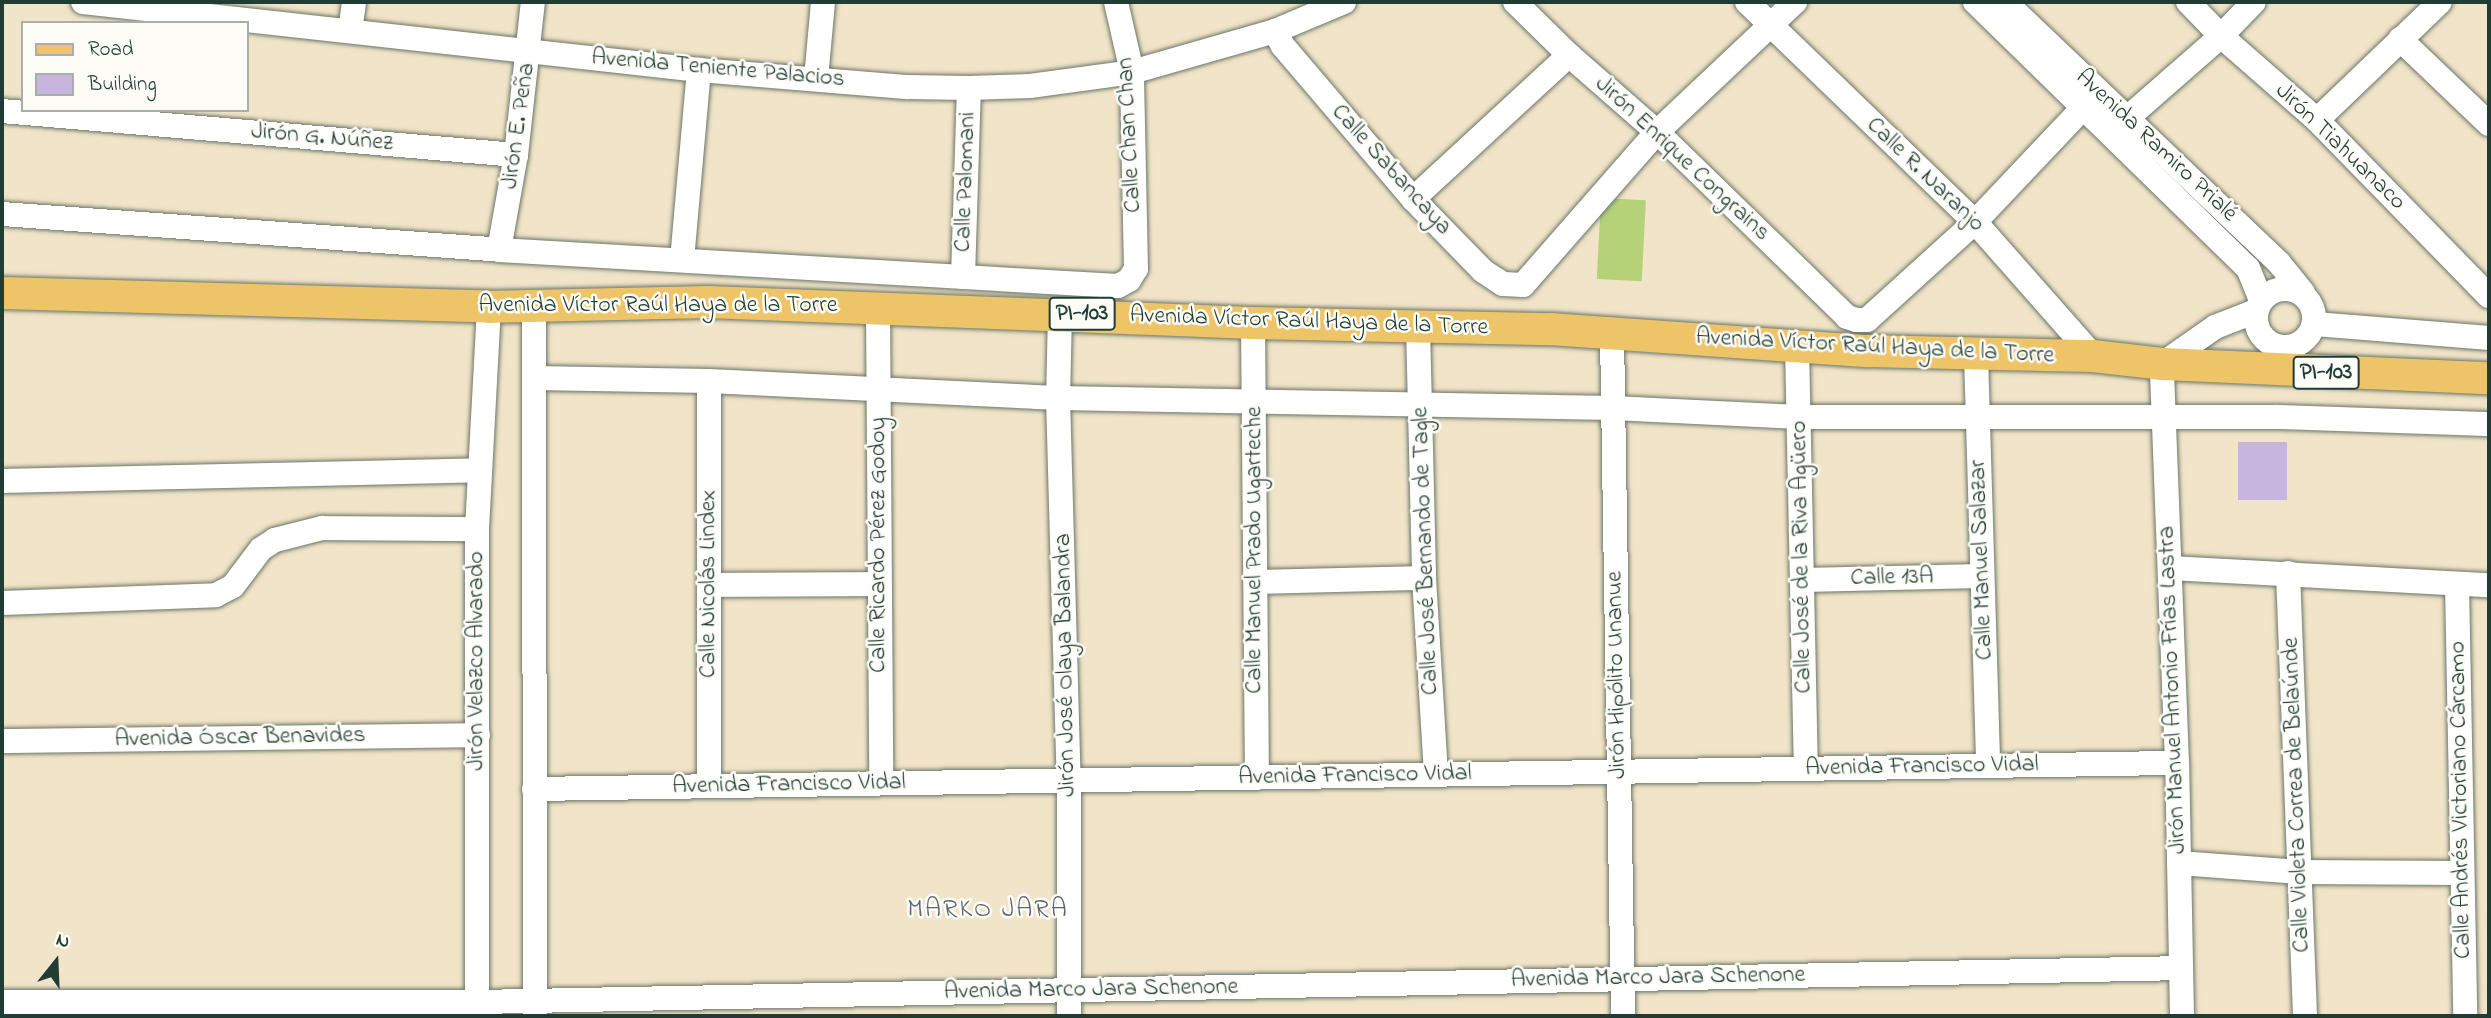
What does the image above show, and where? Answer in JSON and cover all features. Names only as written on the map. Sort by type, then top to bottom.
[{"type":"main road","name":"Avenida Víctor Raúl Haya de la Torre","points":[[2,293],[489,307],[708,302],[1060,313],[1253,323],[1612,333],[1797,346],[1976,355],[2094,356],[2162,364],[2489,378]]},
{"type":"street","name":"Avenida Teniente Palacios","points":[[83,2],[699,70],[908,87],[969,88],[1030,86],[1132,72],[1275,31],[1344,2]]},
{"type":"street","points":[[350,31],[354,2]]},
{"type":"street","name":"Jirón E. Peña","points":[[499,250],[516,155],[533,2]]},
{"type":"street","points":[[816,79],[823,2]]},
{"type":"street","name":"Calle Chan Chan","points":[[963,276],[1118,286],[1129,280],[1136,269],[1132,72],[1116,2]]},
{"type":"street","name":"Jirón Enrique Congrains","points":[[1515,2],[1569,55],[1657,132],[1847,317],[1867,320],[1975,222]]},
{"type":"street","name":"Calle R. Naranjo","points":[[1747,2],[1975,222],[2094,356]]},
{"type":"street","points":[[1657,132],[1795,2]]},
{"type":"street","name":"Avenida Ramiro Prialé","points":[[1975,2],[2279,263],[2302,293]]},
{"type":"street","name":"Avenida Ramiro Prialé","points":[[2005,2],[2090,100]]},
{"type":"street","name":"Jirón Tiahuanaco","points":[[2188,2],[2221,36],[2317,120],[2489,296]]},
{"type":"street","points":[[2119,126],[2221,36],[2254,2]]},
{"type":"street","points":[[2317,120],[2440,2]]},
{"type":"street","name":"Calle Sabancaya","points":[[1275,31],[1283,46],[1413,199],[1483,271],[1503,284],[1523,285],[1657,132]]},
{"type":"street","points":[[2400,39],[2489,124]]},
{"type":"street","points":[[1413,199],[1569,55]]},
{"type":"street","points":[[682,260],[699,70]]},
{"type":"street","name":"Calle Palomani","points":[[963,276],[969,88]]},
{"type":"street","points":[[1975,222],[2090,100]]},
{"type":"street","name":"Jirón G. Núñez","points":[[2,111],[516,155]]},
{"type":"street","name":"Avenida Ramiro Prialé","points":[[2119,126],[2248,268],[2259,315],[2258,368]]},
{"type":"street","points":[[2,214],[499,250],[963,276]]},
{"type":"street","points":[[2162,364],[2215,327],[2259,315],[2280,288],[2302,293],[2315,313],[2308,372]]},
{"type":"street","name":"Jirón Velazco Alvarado","points":[[477,1009],[477,529],[489,307]]},
{"type":"street","points":[[534,307],[535,1009]]},
{"type":"street","name":"Calle Ricardo Pérez Godoy","points":[[878,307],[881,783]]},
{"type":"street","name":"Jirón José Olaya Balandra","points":[[1060,313],[1058,398],[1069,780],[1069,1016]]},
{"type":"street","points":[[2259,315],[2268,342],[2291,347],[2312,329],[2489,338]]},
{"type":"street","name":"Calle Manuel Prado Ugarteche","points":[[1253,323],[1257,778]]},
{"type":"street","name":"Calle José Bernando de Tagle","points":[[1418,327],[1424,578],[1436,775]]},
{"type":"street","name":"Jirón Hipólito Unanue","points":[[1612,333],[1623,1016]]},
{"type":"street","name":"Calle José de la Riva Agüero","points":[[1797,346],[1806,769]]},
{"type":"street","name":"Calle Manuel Salazar","points":[[1976,355],[1988,766]]},
{"type":"street","name":"Jirón Manuel Antonio Frías Lastra","points":[[2162,364],[2177,763],[2182,1016]]},
{"type":"street","points":[[534,378],[709,381],[1058,398],[1613,408],[1799,417],[2164,417],[2489,424]]},
{"type":"street","name":"Calle Nicolás Lindex","points":[[709,381],[709,786]]},
{"type":"street","points":[[2,481],[481,470]]},
{"type":"street","points":[[2,604],[165,596],[196,598],[216,595],[233,586],[255,556],[275,540],[322,528],[477,529]]},
{"type":"street","points":[[2170,568],[2489,584]]},
{"type":"street","name":"Calle Violeta Correa de Belaúnde","points":[[2288,573],[2305,1016]]},
{"type":"street","name":"Calle 13A","points":[[1802,580],[1982,576]]},
{"type":"street","points":[[1257,582],[1424,578]]},
{"type":"street","points":[[709,585],[879,584]]},
{"type":"street","name":"Calle Andrés Victoriano Cárcamo","points":[[2457,584],[2465,1016]]},
{"type":"street","name":"Avenida Óscar Benavides","points":[[2,741],[478,735]]},
{"type":"street","name":"Avenida Francisco Vidal","points":[[534,789],[2177,763]]},
{"type":"street","points":[[2179,863],[2301,872],[2461,873]]},
{"type":"street","name":"Avenida Marco Jara Schenone","points":[[2,1002],[187,1009],[535,1009],[1069,990],[2180,968]]},
{"type":"green space","points":[[1601,198],[1646,200],[1642,281],[1597,279]]},
{"type":"building","points":[[2238,442],[2287,442],[2287,500],[2238,500]]},
{"type":"district","name":"MARKO JARA","points":[[988,911]]}]
